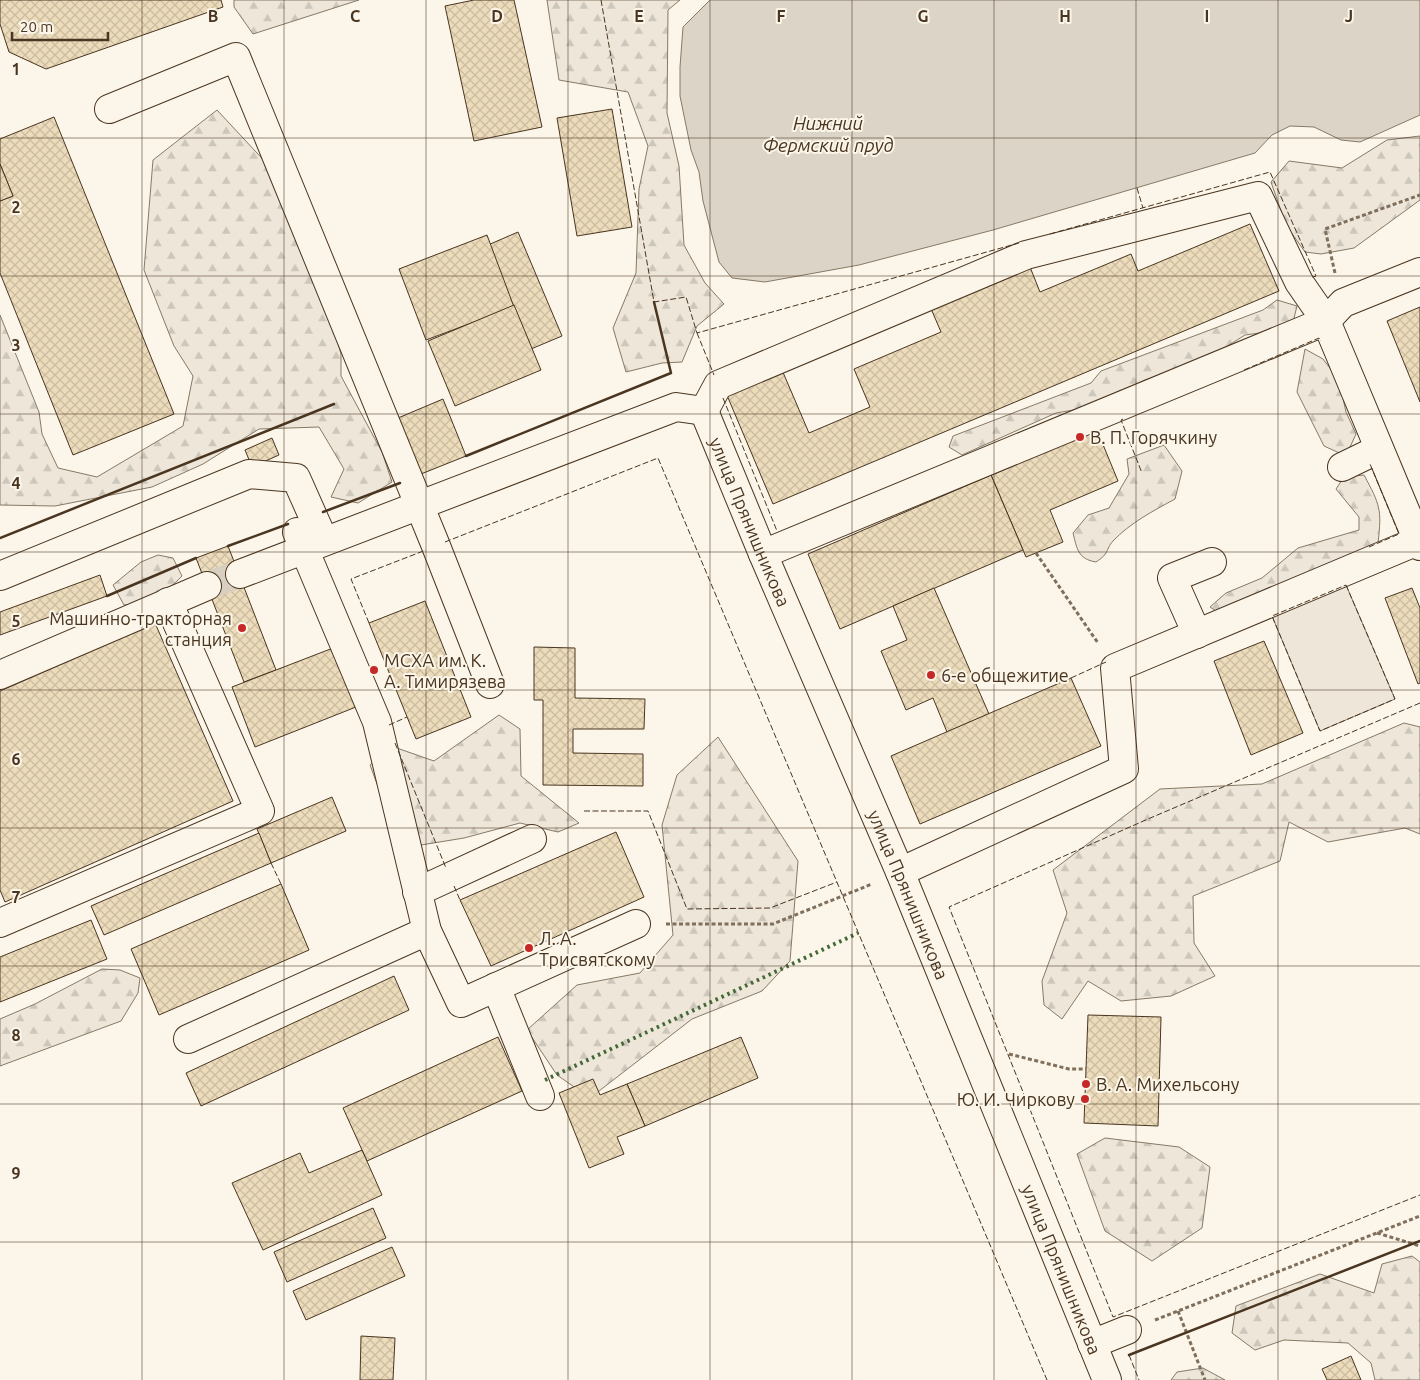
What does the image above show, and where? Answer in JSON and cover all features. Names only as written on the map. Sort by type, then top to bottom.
[{"type":"street","points":[[109,109],[236,57],[420,506],[490,684]]},
{"type":"street","points":[[240,574],[308,541],[420,506],[676,407],[704,411],[718,385],[1026,254],[1258,196],[1299,282],[1334,312],[1379,449],[1419,542],[1115,668],[1124,769],[900,872]]},
{"type":"street","points":[[763,554],[1334,312],[1420,272]]},
{"type":"street","name":"улица Прянишникова","points":[[704,411],[763,554],[900,872],[1107,1380]]},
{"type":"street","points":[[1342,467],[1379,449]]},
{"type":"street","points":[[0,576],[249,474],[296,478],[308,541],[377,722],[427,931],[461,1003],[636,924]]},
{"type":"street","points":[[1198,634],[1172,578],[1212,562]]},
{"type":"street","points":[[0,675],[207,586]]},
{"type":"street","points":[[0,923],[260,811],[168,602]]},
{"type":"street","points":[[417,892],[532,839]]},
{"type":"street","points":[[188,1039],[427,931]]},
{"type":"street","points":[[496,987],[540,1096]]},
{"type":"street","points":[[1092,1344],[1127,1330]]},
{"type":"path","points":[[1334,312],[1325,229],[1420,195]]},
{"type":"path","points":[[1036,553],[1115,668]]},
{"type":"path","points":[[636,924],[773,924],[843,897]]},
{"type":"path","points":[[1009,1054],[1069,1069],[1086,1069]]},
{"type":"path","points":[[1127,1330],[1420,1216]]},
{"type":"path","points":[[1376,1233],[1420,1246]]},
{"type":"path","points":[[1178,1311],[1205,1380]]},
{"type":"green space","points":[[234,0],[359,0],[253,34],[234,7]]},
{"type":"green space","points":[[547,0],[680,0],[668,10],[667,113],[679,166],[684,245],[705,283],[724,304],[697,326],[682,362],[662,363],[626,372],[613,328],[636,273],[639,189],[648,146],[628,92],[559,80]]},
{"type":"green space","points":[[217,110],[270,167],[325,296],[341,354],[341,376],[382,452],[392,482],[358,503],[331,497],[344,469],[319,427],[259,429],[203,464],[152,487],[55,506],[0,505],[0,315],[39,412],[42,434],[58,468],[97,477],[183,426],[193,376],[174,346],[144,270],[153,160]]},
{"type":"green space","points":[[1420,136],[1420,200],[1354,248],[1321,254],[1305,252],[1286,225],[1271,182],[1289,161],[1342,168],[1387,140]]},
{"type":"green space","points":[[1277,300],[1297,306],[1293,322],[1275,331],[1245,335],[1204,361],[1145,380],[1091,407],[1056,413],[962,455],[949,447],[953,436],[1091,383],[1101,371],[1263,310]]},
{"type":"green space","points":[[1305,349],[1323,359],[1339,380],[1346,412],[1356,434],[1346,456],[1324,446],[1297,392]]},
{"type":"green space","points":[[1164,445],[1182,471],[1175,499],[1127,529],[1113,541],[1105,554],[1096,562],[1082,556],[1077,548],[1073,533],[1088,515],[1109,508],[1129,474],[1127,459]]},
{"type":"green space","points":[[1364,475],[1377,501],[1380,514],[1378,543],[1315,569],[1308,582],[1219,613],[1210,607],[1226,593],[1262,578],[1298,548],[1359,530],[1359,517],[1336,489],[1344,477]]},
{"type":"green space","points":[[158,555],[173,558],[182,576],[170,588],[149,600],[124,605],[113,585],[141,562]]},
{"type":"green space","points":[[1346,585],[1395,699],[1320,731],[1272,616]]},
{"type":"green space","points":[[499,715],[520,729],[521,776],[579,823],[558,832],[520,823],[464,838],[415,846],[387,811],[370,765],[391,746],[434,761]]},
{"type":"green space","points":[[1404,723],[1420,727],[1420,834],[1405,828],[1328,842],[1289,822],[1280,861],[1193,896],[1194,943],[1215,976],[1171,996],[1121,1001],[1088,981],[1062,1019],[1044,1005],[1042,981],[1067,913],[1053,870],[1160,789],[1262,784]]},
{"type":"green space","points":[[718,737],[798,861],[790,961],[762,991],[692,1019],[590,1098],[557,1075],[527,1030],[577,985],[640,973],[673,935],[662,825],[677,775]]},
{"type":"green space","points":[[102,969],[120,970],[140,978],[138,993],[121,1021],[0,1066],[0,1019],[35,1004]]},
{"type":"green space","points":[[1105,1138],[1179,1147],[1210,1167],[1202,1228],[1152,1261],[1105,1231],[1077,1154]]},
{"type":"green space","points":[[1412,1256],[1420,1262],[1420,1380],[1375,1380],[1371,1363],[1348,1343],[1284,1340],[1255,1350],[1232,1333],[1236,1306],[1320,1274],[1374,1293],[1382,1264]]},
{"type":"green space","points":[[1203,1368],[1225,1380],[1171,1380],[1177,1372]]},
{"type":"water","name":"Нижний Фермский пруд","points":[[710,0],[1420,0],[1420,115],[1360,142],[1341,140],[1314,127],[1290,126],[1272,135],[1255,153],[993,230],[859,265],[765,282],[732,278],[719,262],[703,201],[699,172],[691,150],[680,96],[683,27]]},
{"type":"building","points":[[0,0],[221,0],[223,7],[46,69],[9,52],[0,24]]},
{"type":"building","points":[[474,0],[514,0],[542,127],[474,141],[445,6]]},
{"type":"building","points":[[612,109],[632,227],[577,236],[557,118]]},
{"type":"building","points":[[54,117],[174,414],[73,455],[0,273],[0,201],[13,196],[0,164],[0,139]]},
{"type":"building","points":[[0,164],[13,196],[0,201]]},
{"type":"building","points":[[1250,224],[1279,291],[773,504],[726,393],[782,370],[809,433],[870,407],[854,369],[941,332],[929,304],[1028,262],[1040,292],[1131,254],[1138,271]]},
{"type":"building","points":[[518,232],[562,336],[531,349],[488,245]]},
{"type":"building","points":[[487,235],[514,307],[426,340],[399,269]]},
{"type":"building","points":[[514,305],[541,370],[455,406],[428,341]]},
{"type":"building","points":[[1420,307],[1420,402],[1387,321]]},
{"type":"building","points":[[443,399],[466,456],[421,474],[398,418]]},
{"type":"building","points":[[1097,430],[1118,481],[1050,510],[1063,542],[1026,557],[991,475]]},
{"type":"building","points":[[272,438],[279,455],[252,467],[245,450]]},
{"type":"building","points":[[991,475],[1023,550],[840,629],[808,554]]},
{"type":"building","name":"Машинно-тракторная станция","points":[[228,546],[276,670],[244,682],[196,558]]},
{"type":"building","points":[[100,575],[107,596],[0,635],[0,612]]},
{"type":"building","name":"6-е общежитие","points":[[934,588],[989,714],[947,732],[933,698],[906,710],[881,651],[907,640],[893,606]]},
{"type":"building","points":[[1412,588],[1420,608],[1420,683],[1418,684],[1385,598]]},
{"type":"building","points":[[425,601],[471,717],[416,739],[369,623]]},
{"type":"building","points":[[155,623],[233,801],[5,902],[0,890],[0,691]]},
{"type":"building","points":[[1264,641],[1303,733],[1251,755],[1214,661]]},
{"type":"building","points":[[534,647],[575,648],[575,698],[645,699],[644,729],[573,729],[573,753],[643,754],[643,786],[543,785],[543,700],[534,700]]},
{"type":"building","points":[[333,648],[356,707],[255,747],[232,687]]},
{"type":"building","points":[[1071,678],[1101,746],[920,824],[891,756]]},
{"type":"building","points":[[332,797],[346,831],[271,863],[257,829]]},
{"type":"building","points":[[616,832],[644,897],[491,966],[460,900]]},
{"type":"building","points":[[259,833],[271,863],[104,935],[91,906]]},
{"type":"building","points":[[281,884],[309,950],[159,1015],[131,949]]},
{"type":"building","points":[[91,920],[107,959],[0,1002],[0,957]]},
{"type":"building","points":[[394,976],[409,1010],[201,1106],[186,1073]]},
{"type":"building","points":[[1088,1015],[1161,1017],[1158,1126],[1084,1123]]},
{"type":"building","points":[[498,1037],[522,1091],[367,1161],[343,1108]]},
{"type":"building","points":[[741,1037],[758,1078],[645,1126],[627,1084]]},
{"type":"building","points":[[593,1079],[600,1095],[627,1084],[645,1126],[617,1137],[624,1154],[589,1168],[559,1093]]},
{"type":"building","points":[[362,1150],[382,1195],[263,1250],[232,1183],[300,1153],[309,1173]]},
{"type":"building","points":[[373,1208],[386,1238],[287,1282],[274,1252]]},
{"type":"building","points":[[392,1247],[405,1276],[306,1320],[293,1291]]},
{"type":"building","points":[[361,1336],[395,1338],[393,1380],[360,1380]]},
{"type":"building","points":[[1351,1356],[1361,1380],[1327,1380],[1322,1369]]},
{"type":"tunnel","points":[[207,586],[240,574]]},
{"type":"hedge","points":[[545,1080],[858,933]]},
{"type":"fence","points":[[601,0],[654,302],[686,297],[697,333],[1019,243]]},
{"type":"fence","points":[[1050,234],[1270,172],[1316,276],[1310,278]]},
{"type":"fence","points":[[1137,188],[1143,208]]},
{"type":"fence","points":[[697,333],[714,375]]},
{"type":"fence","points":[[1244,370],[1319,338],[1321,341]]},
{"type":"fence","points":[[723,398],[777,531]]},
{"type":"fence","points":[[1123,419],[1121,420],[1142,473]]},
{"type":"fence","points":[[445,542],[658,458],[1047,1380]]},
{"type":"fence","points":[[1369,547],[1399,534],[1370,464]]},
{"type":"fence","points":[[369,623],[351,579],[426,550]]},
{"type":"fence","points":[[1346,585],[1395,699],[1320,731],[1272,616],[1346,585]]},
{"type":"fence","points":[[1071,678],[1106,662]]},
{"type":"fence","points":[[1420,703],[1148,819],[949,907],[1113,1317],[1420,1195]]},
{"type":"fence","points":[[389,725],[407,717]]},
{"type":"fence","points":[[395,743],[446,868]]},
{"type":"fence","points":[[584,811],[648,811],[687,909],[770,908],[837,882]]},
{"type":"fence","points":[[271,863],[281,884]]},
{"type":"fence","points":[[454,886],[460,900]]},
{"type":"fence","points":[[1129,1355],[1139,1380]]},
{"type":"wall","points":[[466,456],[671,373],[654,302]]},
{"type":"wall","points":[[0,538],[334,404]]},
{"type":"wall","points":[[323,512],[400,483]]},
{"type":"wall","points":[[228,546],[288,524]]},
{"type":"wall","points":[[107,596],[196,558]]},
{"type":"wall","points":[[1129,1355],[1420,1241]]},
{"type":"place","name":"В. П. Горячкину","points":[[1080,437]]},
{"type":"place","name":"Машинно-тракторная станция","points":[[242,628]]},
{"type":"place","name":"МСХА им. К. А. Тимирязева","points":[[374,670]]},
{"type":"place","name":"6-е общежитие","points":[[931,675]]},
{"type":"place","name":"Л. А. Трисвятскому","points":[[529,948]]},
{"type":"place","name":"В. А. Михельсону","points":[[1086,1084]]},
{"type":"place","name":"Ю. И. Чиркову","points":[[1085,1099]]}]
